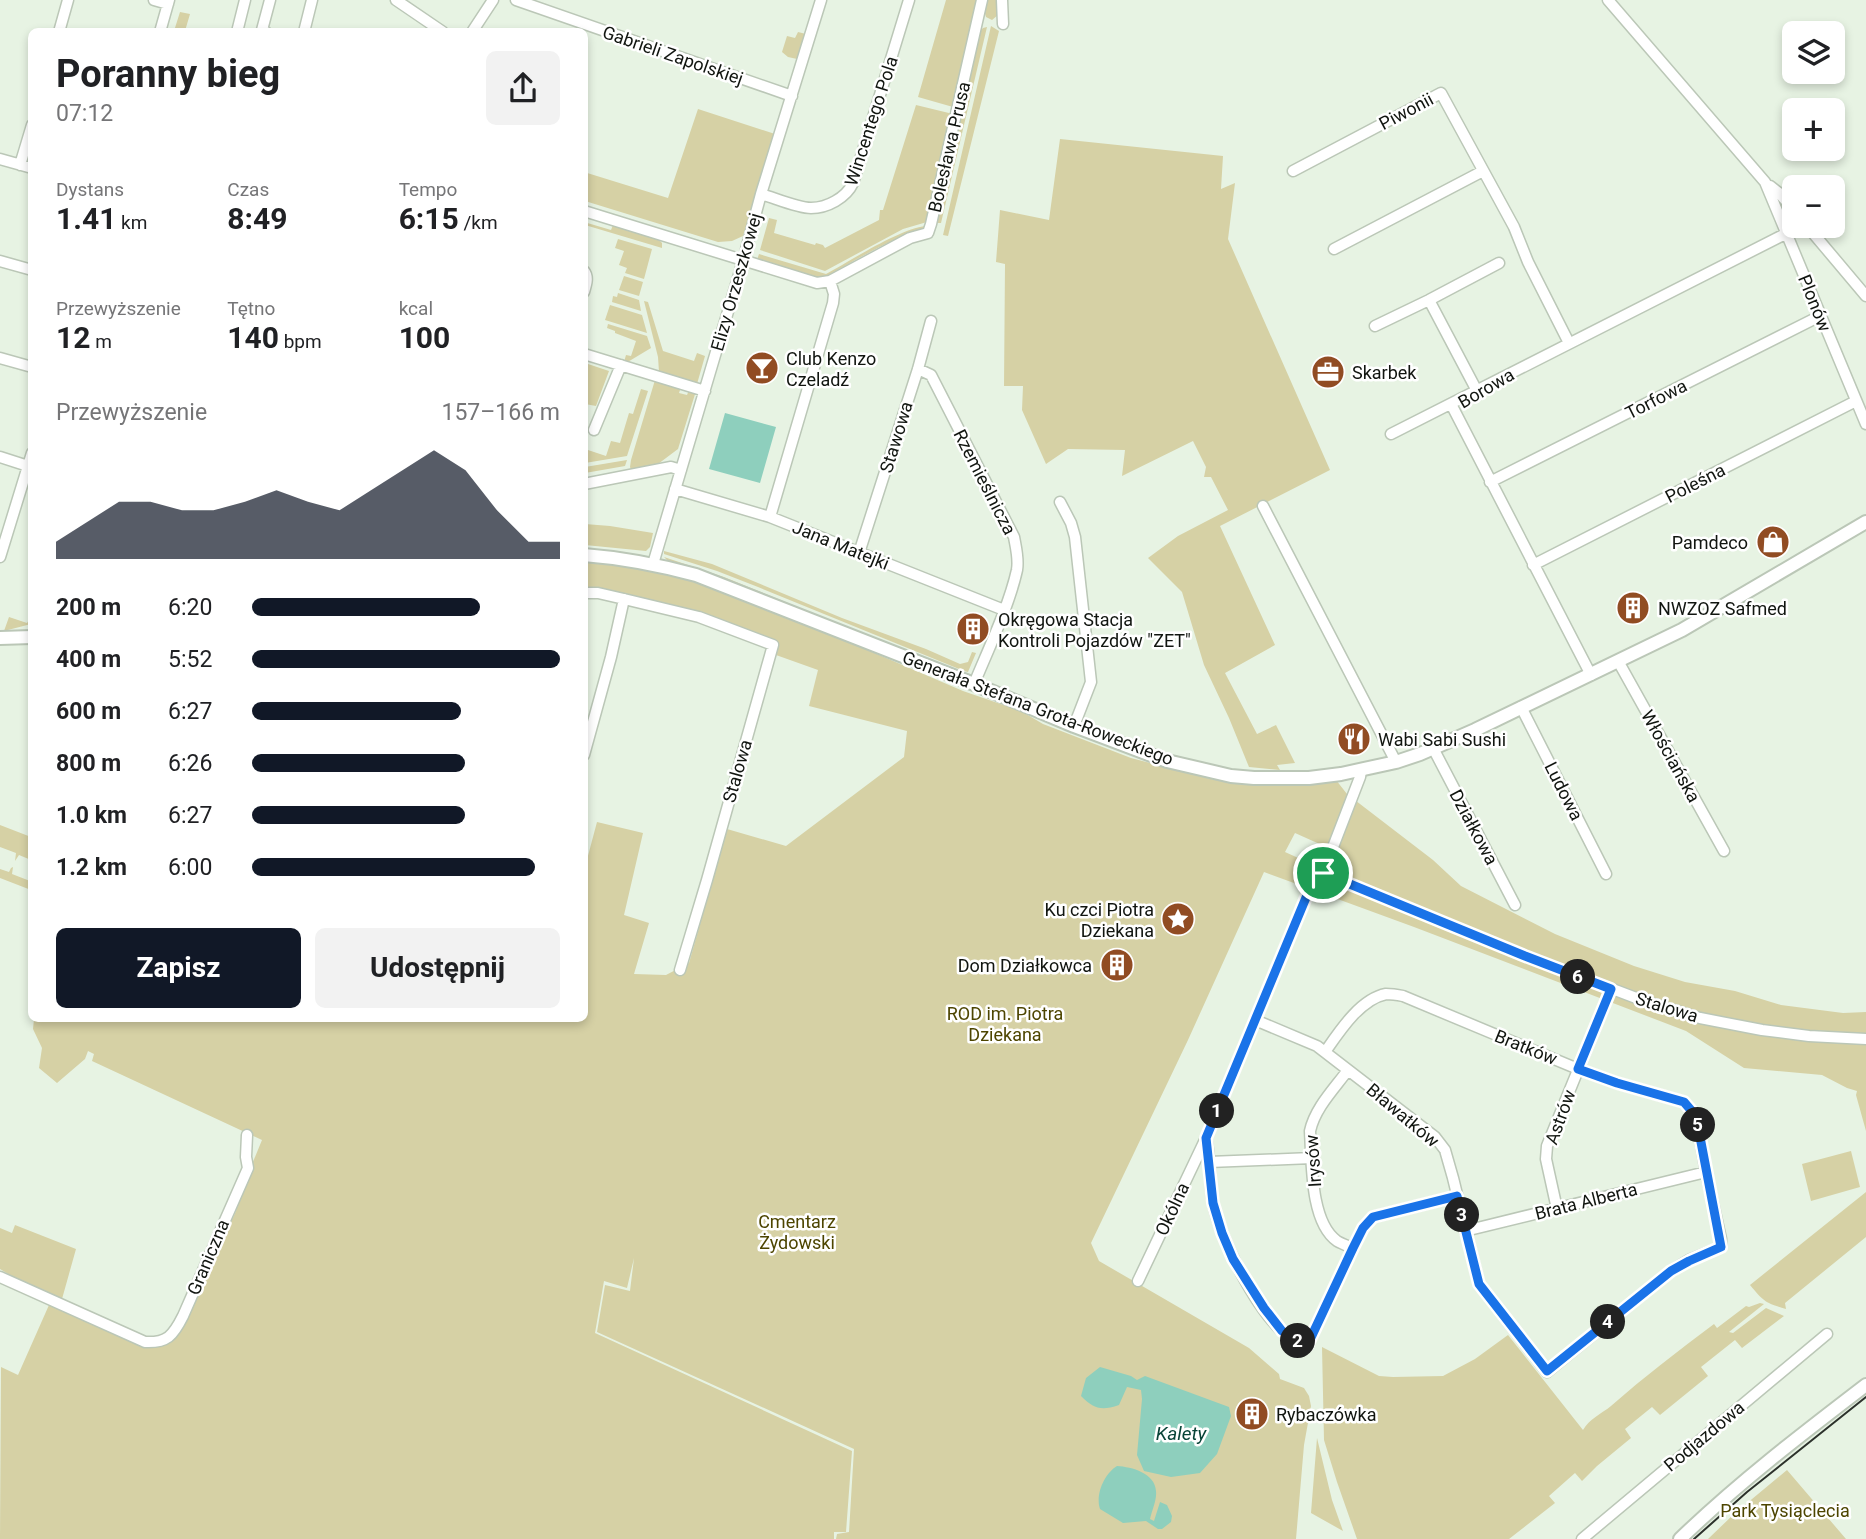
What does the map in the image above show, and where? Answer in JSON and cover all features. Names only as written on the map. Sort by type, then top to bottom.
[{"type":"street","points":[[60,28],[68,0]]},
{"type":"street","points":[[154,0],[168,2],[161,28]]},
{"type":"street","points":[[238,28],[245,0]]},
{"type":"street","points":[[263,28],[270,0]]},
{"type":"street","points":[[305,28],[312,0]]},
{"type":"street","points":[[396,0],[437,28]]},
{"type":"street","points":[[475,28],[493,0]]},
{"type":"street","name":"Gabrieli Zapolskiej","points":[[516,0],[792,96]]},
{"type":"street","name":"Elizy Orzeszkowej","points":[[653,564],[761,194],[821,0]]},
{"type":"street","name":"Wincentego Pola","points":[[761,194],[812,208],[844,197],[849,191],[909,0]]},
{"type":"street","name":"Bolesława Prusa","points":[[830,281],[910,238],[928,233],[982,0]]},
{"type":"street","points":[[1002,0],[1003,24]]},
{"type":"street","name":"Plonów","points":[[1608,0],[1765,182],[1782,196]]},
{"type":"street","name":"Piwonii","points":[[1293,171],[1441,93],[1514,227],[1528,262],[1569,343]]},
{"type":"street","points":[[20,165],[28,138]]},
{"type":"street","points":[[0,159],[28,167]]},
{"type":"street","points":[[1334,249],[1483,171]]},
{"type":"street","name":"Plonów","points":[[1765,182],[1782,221]]},
{"type":"street","points":[[588,212],[817,284],[830,281],[834,294],[833,303],[770,517]]},
{"type":"street","name":"Borowa","points":[[1591,675],[1451,404],[1782,236]]},
{"type":"street","name":"Plonów","points":[[1789,238],[1866,424]]},
{"type":"street","name":"Plonów","points":[[1818,238],[1865,292]]},
{"type":"street","points":[[0,261],[28,269]]},
{"type":"street","points":[[1375,326],[1499,262]]},
{"type":"street","points":[[1429,300],[1477,391]]},
{"type":"street","name":"Torfowa","points":[[1490,482],[1820,316]]},
{"type":"street","name":"Stawowa","points":[[859,552],[931,321]]},
{"type":"street","points":[[588,355],[705,391]]},
{"type":"street","points":[[0,358],[28,366]]},
{"type":"street","points":[[594,430],[621,365]]},
{"type":"street","name":"Rzemieślnicza","points":[[918,369],[931,375],[1014,537],[1017,551],[1017,568],[1004,610],[974,684]]},
{"type":"street","name":"Poleśna","points":[[1533,565],[1856,401]]},
{"type":"street","points":[[1391,434],[1451,404]]},
{"type":"street","points":[[0,457],[28,466],[0,556]]},
{"type":"street","points":[[588,483],[671,467],[681,470]]},
{"type":"street","name":"Jana Matejki","points":[[676,488],[770,517],[1004,610]]},
{"type":"street","points":[[1060,502],[1075,537],[1091,682],[1074,726]]},
{"type":"street","points":[[1263,506],[1396,762]]},
{"type":"street","name":"Generała Stefana Grota-Roweckiego","points":[[588,555],[653,564],[736,589],[1167,761],[1231,776],[1309,778],[1361,771],[1433,748],[1682,630],[1866,522]]},
{"type":"street","points":[[588,593],[624,599],[588,740]]},
{"type":"street","name":"Stalowa","points":[[624,599],[702,618],[773,645],[680,970]]},
{"type":"street","points":[[0,639],[28,637]]},
{"type":"street","name":"Włościańska","points":[[1618,662],[1724,851]]},
{"type":"street","name":"Ludowa","points":[[1521,707],[1606,874]]},
{"type":"street","name":"Działkowa","points":[[1433,748],[1515,905]]},
{"type":"street","name":"Okólna","points":[[1138,1281],[1206,1138],[1310,888],[1323,873],[1361,771]]},
{"type":"street","name":"Stalowa","points":[[1323,873],[1537,961],[1667,1008],[1725,1023],[1809,1036],[1866,1039]]},
{"type":"street","name":"Astrów","points":[[1557,1209],[1546,1159],[1547,1146],[1611,989]]},
{"type":"street","name":"Bratków","points":[[1325,1052],[1359,1010],[1373,999],[1385,995],[1403,996],[1578,1069],[1684,1102],[1696,1116],[1721,1247],[1671,1271],[1547,1371]]},
{"type":"street","name":"Bławatków","points":[[1255,1020],[1317,1046],[1435,1136],[1445,1150],[1479,1284],[1547,1371]]},
{"type":"street","name":"Irysów","points":[[1348,1070],[1321,1106],[1312,1121],[1310,1131],[1318,1212],[1327,1231],[1338,1241],[1353,1248]]},
{"type":"street","name":"Graniczna","points":[[0,1277],[145,1342],[158,1343],[167,1339],[178,1325],[248,1168],[247,1135]]},
{"type":"street","name":"Okólna","points":[[1206,1138],[1213,1203],[1222,1233],[1233,1259],[1282,1331],[1307,1346],[1353,1248]]},
{"type":"street","points":[[1209,1162],[1312,1158]]},
{"type":"street","name":"Brata Alberta","points":[[1465,1231],[1706,1172]]},
{"type":"street","points":[[1353,1248],[1363,1228],[1373,1217],[1457,1196]]},
{"type":"street","name":"Podjazdowa","points":[[1581,1539],[1827,1334]]},
{"type":"street","points":[[1680,1539],[1724,1498],[1866,1385]]},
{"type":"green space","points":[[946,0],[977,0],[953,107],[918,97]]},
{"type":"green space","points":[[985,0],[997,0],[998,15],[992,20],[986,17]]},
{"type":"green space","points":[[180,12],[190,14],[186,28],[175,28]]},
{"type":"green space","points":[[991,26],[999,31],[948,236],[943,235]]},
{"type":"green space","points":[[987,27],[941,223],[936,223],[980,31]]},
{"type":"green space","points":[[798,32],[806,34],[797,59],[782,52],[787,36],[795,38]]},
{"type":"green space","points":[[916,105],[953,114],[927,222],[903,229],[825,271],[760,250],[769,218],[777,220],[774,233],[823,245],[825,248],[879,220],[880,210],[883,210]]},
{"type":"green space","points":[[698,109],[775,134],[743,236],[732,241],[718,242],[588,202],[588,173],[668,198]]},
{"type":"green space","points":[[1060,139],[1223,156],[1221,189],[1235,183],[1228,239],[1330,470],[1220,526],[1275,645],[1225,673],[1257,734],[1276,725],[1295,763],[1277,765],[1280,770],[1249,767],[1204,665],[1182,592],[1148,558],[1178,536],[1228,510],[1211,477],[1204,477],[1206,467],[1193,441],[1122,476],[1125,450],[1068,449],[1046,464],[1022,410],[1023,386],[1004,386],[1005,264],[996,262],[1000,210],[1049,220]]},
{"type":"green space","points":[[588,223],[611,230],[613,225],[658,239],[662,248],[588,226]]},
{"type":"green space","points":[[926,226],[925,229],[887,243],[818,279],[757,260],[759,254],[826,274],[889,239]]},
{"type":"green space","points":[[618,239],[652,249],[644,279],[625,273],[627,268],[619,265],[624,251],[615,248]]},
{"type":"green space","points":[[624,276],[643,282],[639,296],[619,290]]},
{"type":"green space","points":[[618,293],[639,300],[641,311],[612,302],[613,296],[617,297]]},
{"type":"green space","points":[[644,301],[648,302],[663,351],[694,361],[697,353],[705,356],[697,384],[659,372],[658,357]]},
{"type":"green space","points":[[610,305],[642,315],[647,333],[605,320]]},
{"type":"green space","points":[[608,324],[647,336],[651,348],[624,362],[626,355],[631,356],[636,341],[615,333],[607,328]]},
{"type":"green space","points":[[588,364],[609,371],[596,406],[588,405]]},
{"type":"green space","points":[[655,380],[681,387],[679,393],[687,395],[689,390],[696,391],[678,449],[658,464],[632,472],[631,460]]},
{"type":"green space","points":[[641,389],[648,391],[627,456],[588,462],[588,450],[606,456],[611,441],[620,443],[629,413],[633,414]]},
{"type":"green space","points":[[627,460],[625,466],[588,472],[588,466]]},
{"type":"green space","points":[[588,524],[653,533],[650,547],[646,551],[588,545]]},
{"type":"green space","points":[[664,551],[712,564],[960,664],[968,662],[972,652],[976,653],[968,672],[964,671],[717,571],[664,554]]},
{"type":"green space","points":[[664,557],[724,577],[965,675],[719,577],[668,561]]},
{"type":"green space","points":[[588,561],[604,562],[699,582],[1131,758],[1237,784],[1286,786],[1336,780],[1347,794],[1433,860],[1461,886],[1555,934],[1634,966],[1685,982],[1735,991],[1781,1005],[1843,1013],[1866,1012],[1866,1131],[1857,1091],[1822,1075],[1744,1068],[1686,1031],[1264,872],[1188,1040],[1091,1243],[1099,1261],[1249,1348],[1279,1374],[1280,1379],[1304,1388],[1311,1406],[1304,1445],[1296,1539],[836,1539],[837,1534],[849,1532],[854,1449],[597,1332],[605,1285],[630,1291],[634,1258],[627,1288],[604,1281],[595,1333],[852,1451],[846,1532],[834,1532],[834,1539],[0,1539],[1,1367],[18,1375],[49,1305],[141,1346],[157,1347],[168,1341],[188,1316],[236,1211],[239,1196],[262,1140],[92,1061],[94,1054],[88,1051],[85,1059],[57,1083],[39,1068],[42,1048],[33,1029],[34,1022],[588,1022],[588,856],[597,822],[643,833],[624,915],[649,923],[634,974],[666,975],[689,963],[727,829],[786,846],[904,757],[907,731],[809,706],[818,670],[776,655],[779,643],[718,619],[588,591]],"holes":[[[1295,833],[1324,846],[1316,866],[1285,852]]]},
{"type":"green space","points":[[9,617],[28,621],[28,625],[4,631]]},
{"type":"green space","points":[[0,825],[28,836],[28,859],[19,855],[15,861],[16,853],[0,847]]},
{"type":"green space","points":[[13,867],[12,874],[28,880],[28,889],[0,878],[0,869],[9,872]]},
{"type":"green space","points":[[1851,1151],[1860,1187],[1811,1201],[1802,1164]]},
{"type":"green space","points":[[1866,1192],[1866,1237],[1785,1303],[1786,1309],[1766,1301],[1750,1285]]},
{"type":"green space","points":[[15,1225],[76,1249],[62,1299],[0,1269],[0,1228],[12,1233]]},
{"type":"green space","points":[[1764,1304],[1729,1332],[1733,1333],[1766,1308],[1784,1316],[1742,1348],[1735,1340],[1701,1367],[1708,1376],[1660,1415],[1652,1407],[1625,1429],[1631,1438],[1582,1481],[1575,1473],[1549,1496],[1555,1503],[1509,1539],[1357,1539],[1324,1440],[1322,1347],[1379,1376],[1443,1376],[1475,1359],[1508,1335],[1583,1430],[1592,1420],[1714,1324],[1717,1328],[1746,1306]]},
{"type":"green space","points":[[1317,1438],[1332,1500],[1343,1531],[1311,1513]]},
{"type":"green space","name":"Park Tysiąclecia","points":[[1787,1470],[1846,1539],[1708,1539],[1734,1514]]},
{"type":"water","points":[[725,413],[776,427],[760,483],[709,469]]},
{"type":"water","name":"Kalety","points":[[1100,1367],[1137,1380],[1145,1376],[1229,1407],[1231,1416],[1217,1454],[1200,1473],[1171,1477],[1144,1471],[1137,1455],[1141,1390],[1127,1387],[1119,1405],[1107,1408],[1098,1408],[1081,1396],[1086,1378]]},
{"type":"water","points":[[1117,1466],[1136,1470],[1152,1480],[1156,1494],[1150,1519],[1154,1521],[1160,1502],[1167,1505],[1172,1516],[1171,1522],[1162,1529],[1146,1521],[1123,1523],[1100,1509],[1102,1484]]},
{"type":"tram line","points":[[1694,1539],[1747,1492],[1866,1397]]},
{"type":"place","name":"Club Kenzo Czeladź","points":[[762,368]]},
{"type":"place","name":"Skarbek","points":[[1328,372]]},
{"type":"place","name":"Pamdeco","points":[[1773,542]]},
{"type":"place","name":"NWZOZ Safmed","points":[[1633,608]]},
{"type":"place","name":"Okręgowa Stacja Kontroli Pojazdów \"ZET\"","points":[[973,629]]},
{"type":"place","name":"Wabi Sabi Sushi","points":[[1354,739]]},
{"type":"place","name":"Ku czci Piotra Dziekana","points":[[1178,919]]},
{"type":"place","name":"Dom Działkowca","points":[[1117,965]]},
{"type":"place","name":"Rybaczówka","points":[[1252,1414]]},
{"type":"route","points":[[1323,873],[1611,989],[1578,1069],[1684,1102],[1696,1116],[1721,1247],[1671,1271],[1547,1371],[1479,1284],[1457,1196],[1373,1217],[1363,1228],[1307,1346],[1282,1331],[1250,1287],[1233,1259],[1222,1233],[1213,1203],[1206,1138],[1310,888],[1323,873]]},
{"type":"park label","name":"ROD im. Piotra Dziekana","points":[[1005,1023]]},
{"type":"park label","name":"Cmentarz Żydowski","points":[[797,1231]]}]
